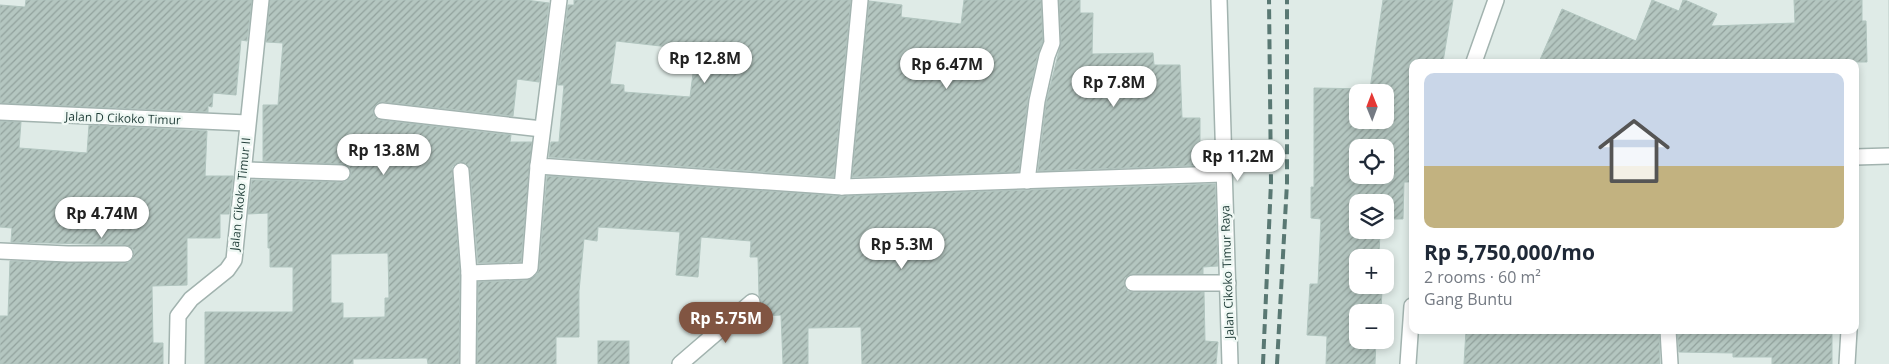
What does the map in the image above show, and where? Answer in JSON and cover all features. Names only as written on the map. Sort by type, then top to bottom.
[{"type":"street","name":"Jalan Cikoko Timur II","points":[[177,364],[176,329],[180,312],[191,299],[227,270],[234,260],[261,0]]},
{"type":"street","points":[[469,274],[527,271],[530,268],[542,129],[559,0]]},
{"type":"street","points":[[842,187],[860,0]]},
{"type":"street","points":[[1027,181],[1037,101],[1047,56],[1052,43],[1050,0]]},
{"type":"street","name":"Jalan Cikoko Timur Raya","points":[[1219,0],[1230,364]]},
{"type":"street","points":[[1475,59],[1496,0]]},
{"type":"street","points":[[382,111],[542,129]]},
{"type":"street","name":"Jalan D Cikoko Timur","points":[[0,112],[247,123]]},
{"type":"street","points":[[1859,156],[1889,156]]},
{"type":"street","points":[[538,166],[842,187],[1223,174]]},
{"type":"street","points":[[244,170],[342,174]]},
{"type":"street","points":[[461,171],[469,274],[468,364]]},
{"type":"street","points":[[0,251],[125,254]]},
{"type":"street","points":[[1133,284],[1228,283]]},
{"type":"street","points":[[680,364],[752,302]]},
{"type":"street","points":[[1408,364],[1410,334]]},
{"type":"street","points":[[1668,334],[1670,364]]},
{"type":"street","points":[[1847,364],[1849,334]]},
{"type":"shaded area","points":[[1888,0],[1889,0],[1889,180]]},
{"type":"building","points":[[26,0],[252,0],[247,41],[241,40],[236,95],[213,93],[212,107],[208,106],[208,112],[0,103],[0,5],[25,7]]},
{"type":"building","points":[[270,0],[526,0],[549,3],[539,82],[517,79],[513,116],[383,102],[378,103],[373,109],[374,115],[381,120],[511,135],[510,142],[532,142],[521,262],[478,263],[470,170],[465,163],[461,162],[452,167],[460,273],[459,364],[428,364],[427,358],[353,359],[353,364],[205,364],[205,312],[293,312],[293,267],[270,267],[268,213],[248,214],[252,180],[342,182],[347,181],[351,174],[350,168],[342,164],[263,161],[263,105],[278,105],[283,43],[266,42]],"holes":[[[388,253],[389,298],[385,298],[385,317],[343,318],[343,303],[331,303],[331,254]]]},
{"type":"building","points":[[574,0],[851,0],[834,177],[549,157],[551,142],[559,142],[564,85],[558,85],[568,5],[574,5]],"holes":[[[616,41],[696,50],[690,97],[624,92],[624,85],[610,84]]]},
{"type":"building","points":[[964,0],[1041,0],[1043,41],[1038,54],[1028,99],[1019,172],[852,177],[869,1],[902,5],[901,17],[961,24]]},
{"type":"building","points":[[1059,0],[1080,0],[1080,13],[1093,13],[1092,54],[1153,53],[1154,65],[1180,65],[1182,118],[1200,118],[1200,143],[1209,143],[1210,165],[1038,171],[1046,103],[1061,43]]},
{"type":"building","points":[[1383,0],[1453,0],[1443,59],[1409,59],[1409,182],[1404,182],[1403,219],[1394,219],[1394,194],[1349,194],[1349,239],[1380,239],[1379,249],[1349,249],[1349,294],[1382,294],[1381,304],[1349,304],[1349,349],[1376,349],[1375,364],[1326,364],[1327,336],[1307,335],[1310,284],[1318,284],[1321,219],[1311,218],[1311,187],[1314,187],[1314,88],[1349,89],[1349,129],[1394,129],[1394,84],[1371,84]]},
{"type":"building","points":[[1652,0],[1679,11],[1683,0],[1685,0],[1717,14],[1711,26],[1795,23],[1794,0],[1862,0],[1862,21],[1866,21],[1867,62],[1859,62],[1859,59],[1540,59],[1562,9],[1636,41]]},
{"type":"building","points":[[0,121],[21,122],[19,148],[87,153],[89,125],[207,131],[205,176],[233,176],[229,214],[220,214],[220,238],[187,238],[187,285],[152,286],[153,343],[163,343],[163,364],[0,364],[0,316],[8,316],[10,261],[125,263],[130,262],[134,254],[133,249],[125,245],[11,242],[12,228],[0,227]]},
{"type":"building","points":[[547,176],[842,196],[1215,184],[1218,266],[1203,267],[1203,274],[1133,274],[1125,278],[1124,283],[1128,291],[1133,292],[1204,292],[1205,341],[1218,342],[1216,364],[862,364],[861,327],[808,328],[808,364],[783,364],[781,315],[760,316],[761,301],[759,296],[758,257],[750,257],[751,241],[701,237],[698,277],[676,275],[680,232],[598,227],[597,241],[584,239],[579,291],[579,337],[556,337],[556,364],[477,364],[478,282],[527,280],[537,274]]},
{"type":"building","points":[[1466,334],[1659,334],[1660,364],[1464,364]]},
{"type":"building","points":[[1677,334],[1832,334],[1832,364],[1772,364],[1772,357],[1733,357],[1733,353],[1679,352]]},
{"type":"building","points":[[598,341],[629,341],[629,364],[598,364]]},
{"type":"railway","points":[[1263,364],[1271,182],[1269,0]]},
{"type":"railway","points":[[1277,364],[1287,183],[1287,0]]}]
